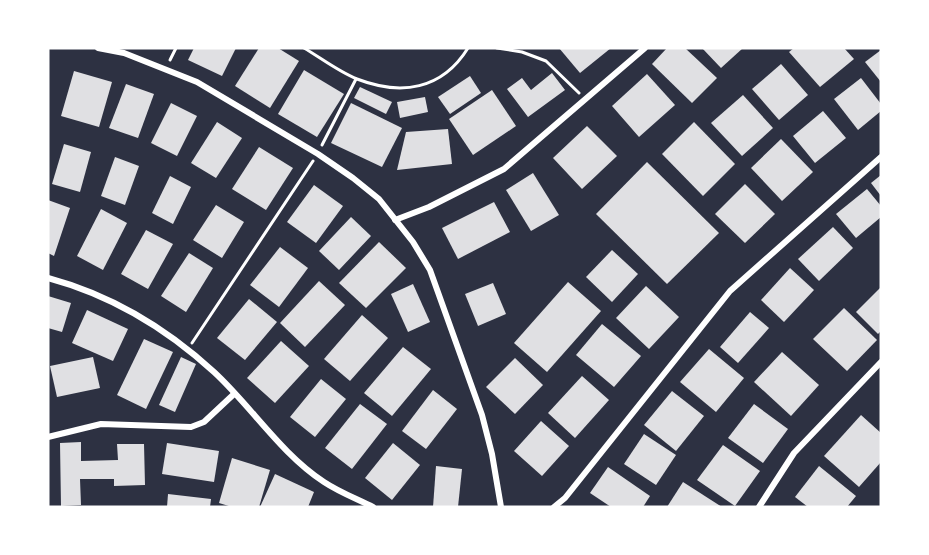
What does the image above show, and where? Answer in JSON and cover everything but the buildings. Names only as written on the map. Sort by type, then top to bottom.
[{"type":"street","points":[[98,48],[124,53],[197,82],[318,154],[353,178],[379,200],[413,242],[430,270],[482,415],[492,454],[501,507]]},
{"type":"street","points":[[395,220],[429,207],[504,169],[645,48]]},
{"type":"street","points":[[554,507],[565,498],[730,291],[881,157]]},
{"type":"street","points":[[48,278],[79,287],[115,303],[149,322],[188,349],[216,374],[264,427],[324,482],[373,507]]},
{"type":"street","points":[[759,507],[794,453],[881,362]]},
{"type":"street","points":[[48,437],[100,424],[192,427],[211,416],[234,394]]},
{"type":"path","points":[[304,48],[356,79],[399,89],[416,87],[450,72],[468,48]]},
{"type":"path","points":[[497,48],[522,52],[546,61],[584,98]]},
{"type":"path","points":[[188,349],[232,279],[318,154],[356,79]]}]
